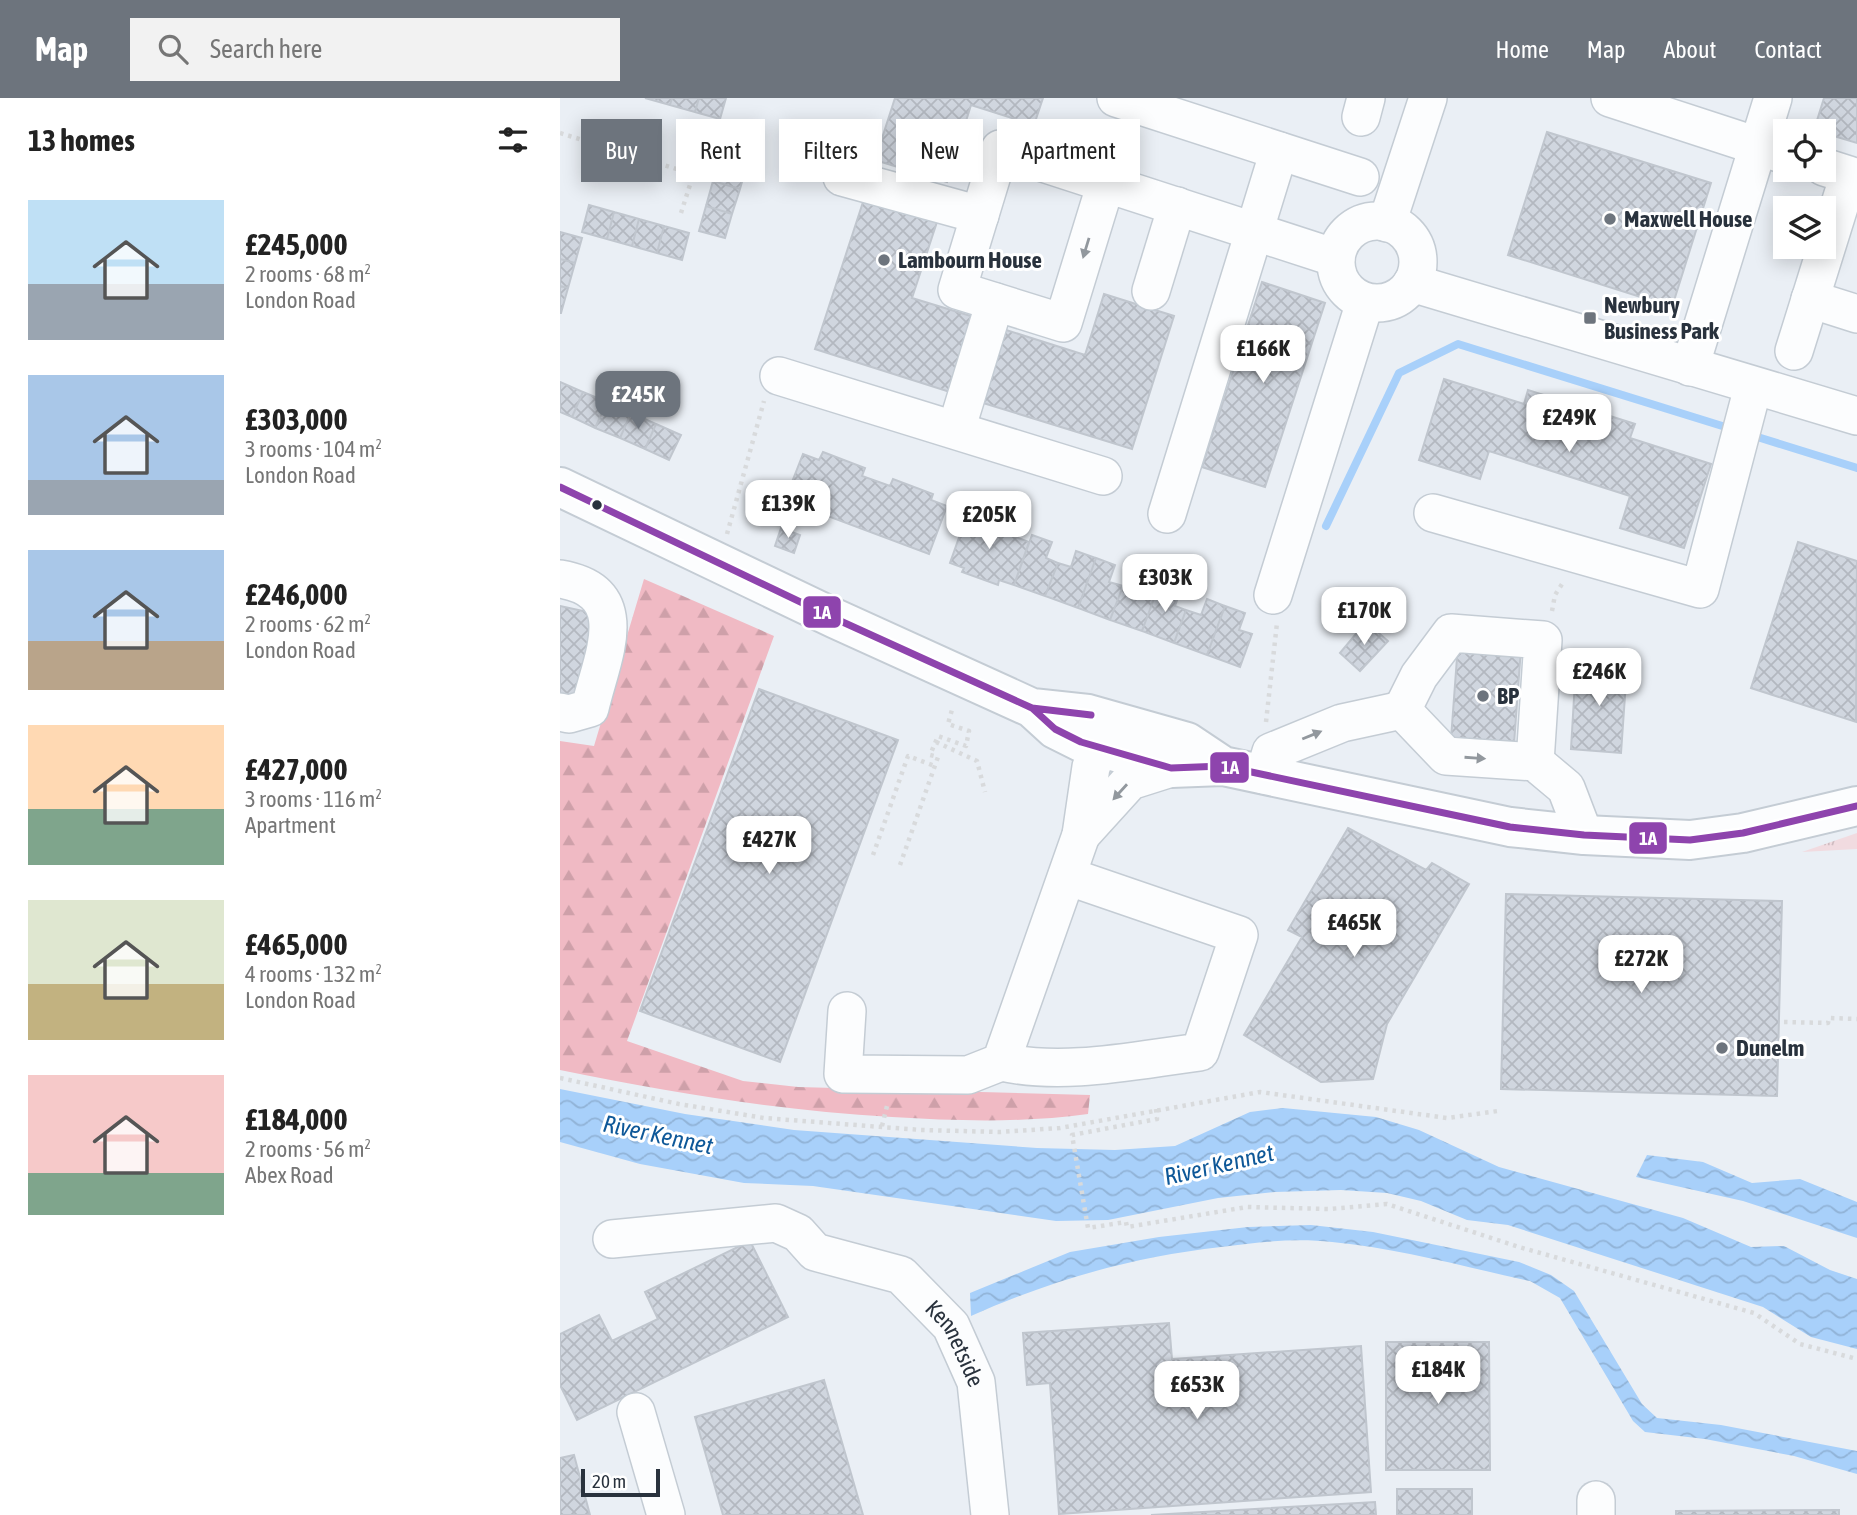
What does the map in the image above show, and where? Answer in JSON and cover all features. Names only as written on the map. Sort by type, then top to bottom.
[{"type":"main road","points":[[560,487],[1044,718],[1095,758],[1171,768],[1223,766],[1510,827],[1584,835],[1690,840],[1743,833],[1857,806]]},
{"type":"main road","points":[[1044,718],[1088,714],[1187,743],[1223,766]]},
{"type":"main road","points":[[1795,820],[1857,781]]},
{"type":"street","points":[[1116,98],[1360,177]]},
{"type":"street","points":[[1387,223],[1428,98]]},
{"type":"street","points":[[1610,98],[1772,151]]},
{"type":"street","points":[[1690,367],[1772,151],[1773,98]]},
{"type":"street","points":[[1106,183],[1062,323],[957,290],[1000,149],[1106,183],[1177,206],[1336,258]]},
{"type":"street","points":[[1167,514],[1279,151]]},
{"type":"street","points":[[1794,351],[1849,176],[1836,171]]},
{"type":"street","points":[[860,182],[980,215]]},
{"type":"street","points":[[1151,291],[1177,206]]},
{"type":"street","points":[[1373,222],[1387,223],[1408,236],[1418,258],[1412,283],[1404,293],[1392,300],[1365,302],[1355,297],[1340,281],[1336,258],[1339,245],[1353,229],[1373,222]]},
{"type":"street","points":[[1412,283],[1690,367],[1746,417],[1857,416]]},
{"type":"street","points":[[1810,299],[1857,314]]},
{"type":"street","points":[[956,430],[995,302]]},
{"type":"street","points":[[1273,595],[1365,302]]},
{"type":"street","points":[[779,376],[1103,475]]},
{"type":"street","points":[[1433,513],[1699,589],[1746,417]]},
{"type":"street","points":[[560,579],[590,590],[601,598],[610,620],[590,708],[569,714],[560,712]]},
{"type":"street","points":[[1402,710],[1419,676],[1451,634],[1543,640],[1535,762]]},
{"type":"street","points":[[1402,710],[1446,755],[1535,762],[1566,788],[1584,835]]},
{"type":"street","points":[[1264,775],[1272,752],[1342,723],[1402,710]]},
{"type":"street","points":[[1001,1062],[1081,835],[1095,758],[1140,729]]},
{"type":"street","points":[[1081,835],[1130,781],[1171,768]]},
{"type":"street","points":[[847,1011],[843,1073],[968,1075],[1001,1062],[1029,1068],[1092,1065],[1200,1052],[1239,935],[1067,876]]},
{"type":"street","name":"Kennetside","points":[[612,1239],[776,1223],[798,1233],[815,1252],[901,1275],[951,1326],[976,1382],[990,1515]]},
{"type":"street","points":[[636,1412],[666,1515]]},
{"type":"path","points":[[560,133],[676,169]]},
{"type":"path","points":[[681,213],[691,182]]},
{"type":"path","points":[[717,561],[765,397],[779,376]]},
{"type":"path","points":[[1551,618],[1555,595],[1581,555]]},
{"type":"path","points":[[1262,729],[1266,723],[1278,616],[1273,595]]},
{"type":"path","points":[[900,866],[938,757],[930,755],[938,736],[966,746],[970,731],[948,724],[953,706]]},
{"type":"path","points":[[936,742],[976,761],[985,792]]},
{"type":"path","points":[[873,855],[908,756],[934,766]]},
{"type":"path","points":[[1784,1022],[1828,1023],[1829,1018],[1857,1019]]},
{"type":"path","points":[[560,1078],[680,1104],[764,1118],[921,1130],[1000,1132],[1060,1128],[1260,1092],[1447,1118],[1498,1111]]},
{"type":"path","points":[[1156,1109],[1157,1119],[1072,1135],[1088,1228],[1166,1220],[1247,1207],[1329,1209],[1387,1204],[1519,1247],[1754,1313],[1800,1344],[1857,1359]]},
{"type":"green space","points":[[644,579],[774,636],[627,1041],[743,1081],[798,1087],[1090,1095],[1088,1114],[990,1120],[849,1114],[725,1100],[560,1070],[560,741],[594,746]]},
{"type":"green space","points":[[1857,833],[1857,849],[1802,852]]},
{"type":"water","name":"River Kennet","points":[[560,1089],[685,1114],[794,1130],[1037,1148],[1115,1150],[1175,1146],[1250,1112],[1283,1108],[1376,1117],[1419,1130],[1499,1167],[1683,1218],[1751,1247],[1784,1246],[1830,1270],[1857,1279],[1857,1349],[1811,1337],[1763,1307],[1508,1225],[1467,1220],[1421,1201],[1387,1193],[1341,1190],[1275,1192],[1218,1198],[1108,1220],[1056,1221],[813,1186],[744,1183],[640,1164],[560,1142]]},
{"type":"water","points":[[1647,1155],[1703,1162],[1752,1183],[1800,1179],[1857,1202],[1857,1238],[1743,1201],[1636,1177]]},
{"type":"water","points":[[1311,1225],[1373,1232],[1519,1262],[1551,1275],[1574,1291],[1642,1404],[1657,1418],[1721,1425],[1857,1451],[1857,1474],[1794,1456],[1705,1439],[1645,1432],[1633,1421],[1560,1298],[1530,1281],[1382,1249],[1332,1242],[1290,1241],[1188,1251],[1124,1264],[1062,1281],[971,1316],[970,1293],[1070,1252],[1159,1237],[1248,1227]]},
{"type":"building","points":[[645,98],[672,98],[670,105]]},
{"type":"building","points":[[672,98],[699,98],[695,112],[670,105]]},
{"type":"building","points":[[699,98],[726,98],[720,119],[695,112]]},
{"type":"building","points":[[895,98],[1043,98],[1036,119],[1015,119],[971,105],[967,119],[896,119],[896,166],[882,162],[882,138]]},
{"type":"building","points":[[1824,98],[1857,98],[1857,143],[1836,137],[1836,119],[1817,119]]},
{"type":"building","name":"Maxwell House","points":[[1547,132],[1711,183],[1672,307],[1508,255]]},
{"type":"building","points":[[713,182],[740,189],[732,214],[706,206]]},
{"type":"building","points":[[716,182],[742,182],[740,189]]},
{"type":"building","name":"Lambourn House","points":[[864,199],[937,222],[912,298],[974,317],[950,392],[815,349]]},
{"type":"building","points":[[589,205],[614,212],[607,239],[582,232]]},
{"type":"building","points":[[706,206],[732,214],[725,238],[699,231]]},
{"type":"building","points":[[614,212],[639,219],[632,246],[607,239]]},
{"type":"building","points":[[639,219],[664,226],[657,253],[632,246]]},
{"type":"building","points":[[664,226],[689,233],[682,260],[657,253]]},
{"type":"building","points":[[560,232],[582,238],[575,263],[560,259]]},
{"type":"building","points":[[560,259],[575,263],[568,288],[560,286]]},
{"type":"building","points":[[1262,282],[1325,303],[1265,487],[1202,467]]},
{"type":"building","points":[[560,286],[568,288],[561,313],[560,313]]},
{"type":"building","points":[[1104,294],[1174,316],[1132,449],[980,402],[1003,329],[1085,355]]},
{"type":"building","points":[[1444,379],[1524,404],[1528,390],[1635,424],[1630,438],[1711,464],[1684,548],[1620,528],[1630,496],[1489,451],[1480,479],[1419,460]]},
{"type":"building","points":[[560,382],[583,392],[572,417],[560,412]]},
{"type":"building","points":[[583,392],[607,402],[595,428],[572,417]]},
{"type":"building","points":[[607,402],[631,413],[620,438],[595,428]]},
{"type":"building","points":[[631,413],[656,424],[645,449],[620,438]]},
{"type":"building","points":[[656,424],[681,435],[669,460],[645,449]]},
{"type":"building","points":[[823,452],[865,468],[862,476],[890,486],[893,479],[933,494],[931,500],[947,506],[929,554],[785,500],[803,454],[819,460]]},
{"type":"building","points":[[967,515],[1016,529],[1013,536],[1029,542],[1014,585],[999,580],[998,585],[962,572],[964,568],[950,563]]},
{"type":"building","points":[[781,528],[800,535],[794,553],[775,546]]},
{"type":"building","points":[[1032,535],[1052,542],[1046,558],[1058,563],[1045,596],[1014,585]]},
{"type":"building","points":[[1798,542],[1857,561],[1856,722],[1751,688]]},
{"type":"building","points":[[1076,551],[1096,558],[1078,608],[1045,596],[1058,563],[1071,567]]},
{"type":"building","points":[[1096,558],[1115,565],[1109,582],[1123,586],[1110,620],[1078,608]]},
{"type":"building","points":[[1142,575],[1160,582],[1142,631],[1110,620],[1123,586],[1136,592]]},
{"type":"building","points":[[1160,582],[1181,589],[1175,606],[1186,610],[1174,643],[1142,631]]},
{"type":"building","points":[[1207,599],[1225,606],[1207,655],[1174,643],[1186,610],[1201,615]]},
{"type":"building","points":[[560,606],[606,616],[586,700],[560,694]]},
{"type":"building","points":[[1225,606],[1245,613],[1239,630],[1252,634],[1240,667],[1207,655]]},
{"type":"building","points":[[1366,622],[1388,641],[1360,671],[1340,653]]},
{"type":"building","points":[[1458,644],[1521,648],[1514,744],[1451,739]]},
{"type":"building","points":[[1576,664],[1627,667],[1621,753],[1571,749]]},
{"type":"building","points":[[759,689],[898,740],[780,1062],[640,1011]]},
{"type":"building","points":[[1348,828],[1426,870],[1432,863],[1469,884],[1387,1024],[1373,1079],[1321,1082],[1244,1035],[1302,937],[1288,930]]},
{"type":"building","points":[[1506,894],[1782,901],[1777,1096],[1501,1089]]},
{"type":"building","points":[[750,1241],[788,1317],[577,1420],[560,1385],[560,1334],[599,1315],[612,1341],[658,1319],[645,1292]]},
{"type":"building","points":[[1169,1323],[1172,1359],[1361,1346],[1371,1492],[1059,1514],[1050,1383],[1027,1385],[1023,1333]]},
{"type":"building","points":[[1386,1342],[1489,1342],[1490,1470],[1386,1470]]},
{"type":"building","points":[[824,1380],[863,1515],[723,1515],[695,1417]]},
{"type":"building","points":[[574,1455],[590,1515],[560,1515],[560,1458]]},
{"type":"building","points":[[1397,1489],[1472,1489],[1472,1515],[1397,1515]]},
{"type":"building","points":[[1375,1502],[1376,1515],[1151,1515]]},
{"type":"building","points":[[1839,1510],[1839,1515],[1676,1515],[1676,1511]]},
{"type":"waterway","points":[[1326,526],[1399,373],[1458,344],[1732,429]]},
{"type":"waterway","points":[[1751,435],[1857,468]]},
{"type":"transit line","name":"1A","points":[[560,487],[836,619],[1032,708],[1091,715]]},
{"type":"transit line","name":"1A","points":[[1032,708],[1055,729],[1081,742],[1171,768],[1223,766],[1510,827],[1584,835],[1690,840],[1743,833],[1857,806]]},
{"type":"place","name":"Maxwell House","points":[[1610,219]]},
{"type":"place","name":"Lambourn House","points":[[884,260]]},
{"type":"place","name":"Newbury Business Park","points":[[1590,318]]},
{"type":"place","name":"BP","points":[[1483,696]]},
{"type":"place","name":"Dunelm","points":[[1722,1048]]}]
